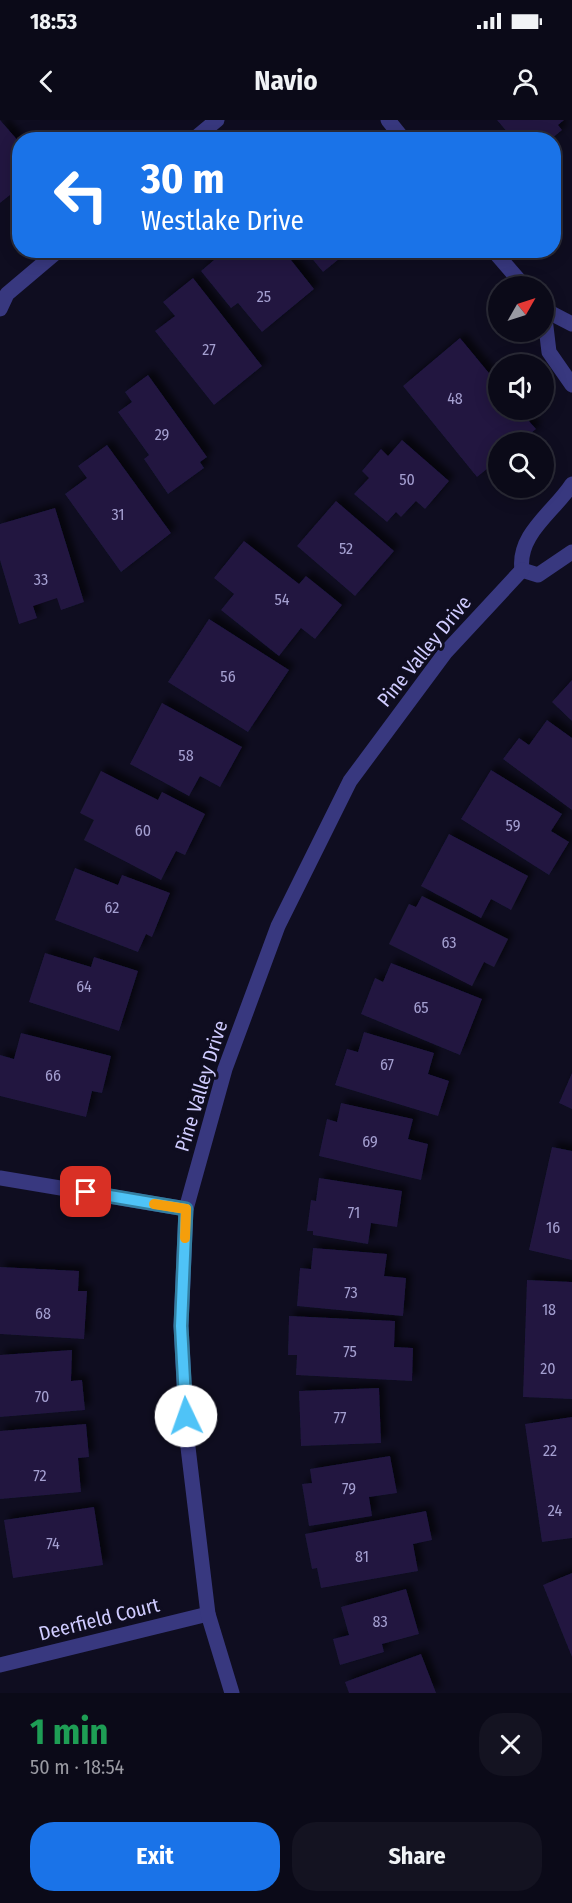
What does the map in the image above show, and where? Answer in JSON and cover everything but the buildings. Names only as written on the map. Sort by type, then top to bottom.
[{"type":"street","points":[[203,132],[217,120]]},
{"type":"street","points":[[388,120],[398,132]]},
{"type":"street","points":[[0,309],[7,294],[50,258]]},
{"type":"street","points":[[500,258],[515,276]]},
{"type":"street","points":[[554,315],[572,324]]},
{"type":"street","points":[[548,342],[549,352],[572,385]]},
{"type":"street","points":[[572,484],[525,543],[520,557],[522,570],[538,575],[572,552]]},
{"type":"street","name":"Pine Valley Drive","points":[[232,1693],[208,1614],[187,1439],[181,1326],[186,1209],[225,1069],[278,926],[350,781],[445,653],[522,570]]},
{"type":"street","points":[[0,1178],[186,1209]]},
{"type":"street","name":"Deerfield Court","points":[[0,1665],[208,1614]]},
{"type":"slow traffic","points":[[154,1204],[186,1209],[185,1238]]},
{"type":"route","points":[[86,1192],[186,1209],[181,1326],[186,1416]]}]
